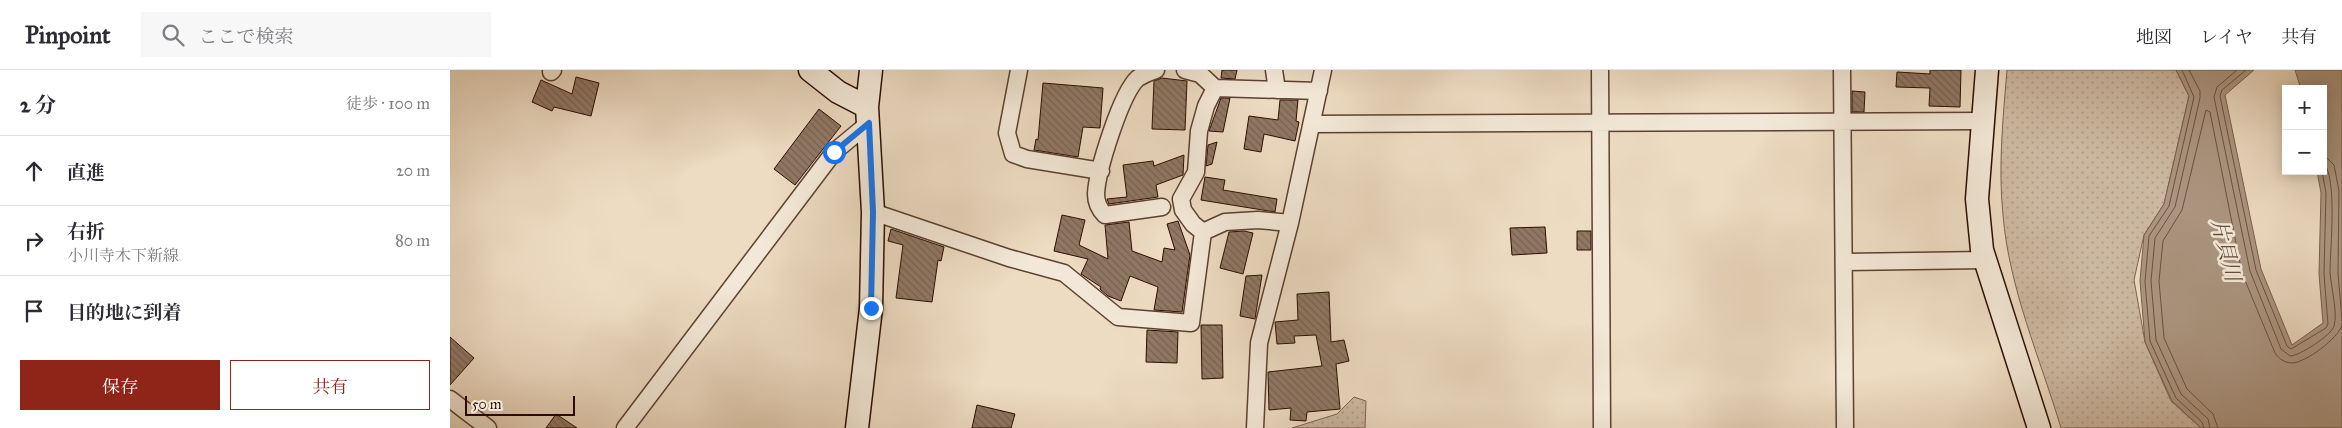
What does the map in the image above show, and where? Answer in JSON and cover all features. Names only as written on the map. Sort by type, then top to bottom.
[{"type":"street","points":[[810,70],[868,115]]},
{"type":"street","points":[[857,428],[871,308],[873,212],[868,115],[871,70]]},
{"type":"street","points":[[1019,70],[1007,133],[1012,154],[1027,159],[1101,171]]},
{"type":"street","points":[[1156,70],[1138,78],[1128,91],[1116,117],[1096,194],[1099,210],[1104,215],[1162,207]]},
{"type":"street","points":[[1274,70],[1277,90]]},
{"type":"street","points":[[1255,428],[1259,343],[1290,223],[1324,70]]},
{"type":"street","points":[[1600,70],[1602,428]]},
{"type":"street","points":[[1842,70],[1845,428]]},
{"type":"street","points":[[1987,70],[1977,199],[1985,260],[2039,428]]},
{"type":"street","points":[[1195,72],[1215,88],[1319,91]]},
{"type":"street","points":[[1203,232],[1193,224],[1183,210],[1181,199],[1196,172],[1199,130],[1206,106],[1215,88]]},
{"type":"street","points":[[625,428],[834,152],[868,115]]},
{"type":"street","points":[[1312,124],[1984,121]]},
{"type":"street","points":[[873,212],[1009,258],[1064,273],[1118,317],[1191,323],[1203,232]]},
{"type":"street","points":[[1203,232],[1225,222],[1258,220],[1290,223]]},
{"type":"street","points":[[1845,262],[1985,260]]},
{"type":"street","points":[[450,398],[488,428]]},
{"type":"shaded area","points":[[2007,70],[2176,70],[2189,96],[2164,204],[2144,235],[2134,280],[2145,342],[2171,401],[2201,428],[2061,428],[2018,296],[2006,242],[2001,161]]},
{"type":"shaded area","points":[[1354,397],[1366,401],[1365,428],[1292,428],[1337,414]]},
{"type":"water","name":"片貝川","points":[[2176,70],[2254,70],[2225,95],[2261,269],[2292,345],[2323,323],[2319,274],[2321,193],[2318,175],[2327,175],[2327,85],[2300,85],[2295,70],[2342,70],[2342,428],[2201,428],[2172,401],[2145,342],[2140,281],[2144,235],[2164,204],[2189,96]]},
{"type":"building","points":[[1222,70],[1237,70],[1235,79],[1221,78]]},
{"type":"building","points":[[1930,70],[1961,70],[1960,107],[1929,106],[1930,88],[1896,87],[1897,72],[1930,74]]},
{"type":"building","points":[[576,77],[599,83],[591,116],[554,107],[552,111],[532,102],[541,80],[572,94]]},
{"type":"building","points":[[1162,78],[1187,81],[1185,130],[1152,129],[1154,81]]},
{"type":"building","points":[[1043,83],[1103,88],[1100,128],[1083,127],[1078,157],[1034,150],[1036,139],[1038,140]]},
{"type":"building","points":[[1852,91],[1865,92],[1864,112],[1852,112]]},
{"type":"building","points":[[1221,98],[1230,98],[1223,132],[1209,131]]},
{"type":"building","points":[[1280,100],[1298,100],[1296,121],[1299,122],[1295,141],[1264,134],[1261,152],[1244,149],[1249,116],[1278,120]]},
{"type":"building","points":[[819,109],[841,126],[795,185],[774,169]]},
{"type":"building","points":[[1217,142],[1212,164],[1206,166],[1208,145]]},
{"type":"building","points":[[1184,155],[1183,175],[1156,185],[1158,197],[1109,204],[1107,199],[1127,197],[1123,165],[1153,161],[1154,166]]},
{"type":"building","points":[[1205,177],[1225,180],[1223,190],[1277,199],[1275,212],[1201,200]]},
{"type":"building","points":[[1062,215],[1085,220],[1079,245],[1108,259],[1105,225],[1129,222],[1132,251],[1162,262],[1164,248],[1175,250],[1167,224],[1178,221],[1190,255],[1182,312],[1154,310],[1158,287],[1130,276],[1121,301],[1108,296],[1100,289],[1101,287],[1081,274],[1088,259],[1054,251]]},
{"type":"building","points":[[1545,227],[1547,253],[1512,255],[1510,228]]},
{"type":"building","points":[[891,229],[944,247],[941,261],[938,260],[932,302],[896,298],[903,245],[888,241]]},
{"type":"building","points":[[1244,231],[1253,233],[1243,274],[1220,268],[1229,232]]},
{"type":"building","points":[[1577,231],[1591,231],[1591,250],[1577,250]]},
{"type":"building","points":[[1262,275],[1255,319],[1240,316],[1246,276]]},
{"type":"building","points":[[1329,292],[1331,342],[1344,340],[1349,361],[1336,364],[1340,409],[1307,412],[1306,421],[1290,420],[1291,408],[1269,410],[1268,372],[1322,366],[1316,335],[1294,336],[1295,343],[1277,344],[1275,322],[1298,320],[1297,294]]},
{"type":"building","points":[[1201,325],[1222,325],[1223,378],[1202,379]]},
{"type":"building","points":[[1147,330],[1178,332],[1177,363],[1146,362]]},
{"type":"building","points":[[450,337],[474,358],[450,385]]},
{"type":"building","points":[[977,405],[1015,414],[1011,428],[972,428]]},
{"type":"building","points":[[556,414],[577,428],[546,428]]},
{"type":"route","points":[[834,152],[869,123],[873,212],[871,308]]}]
